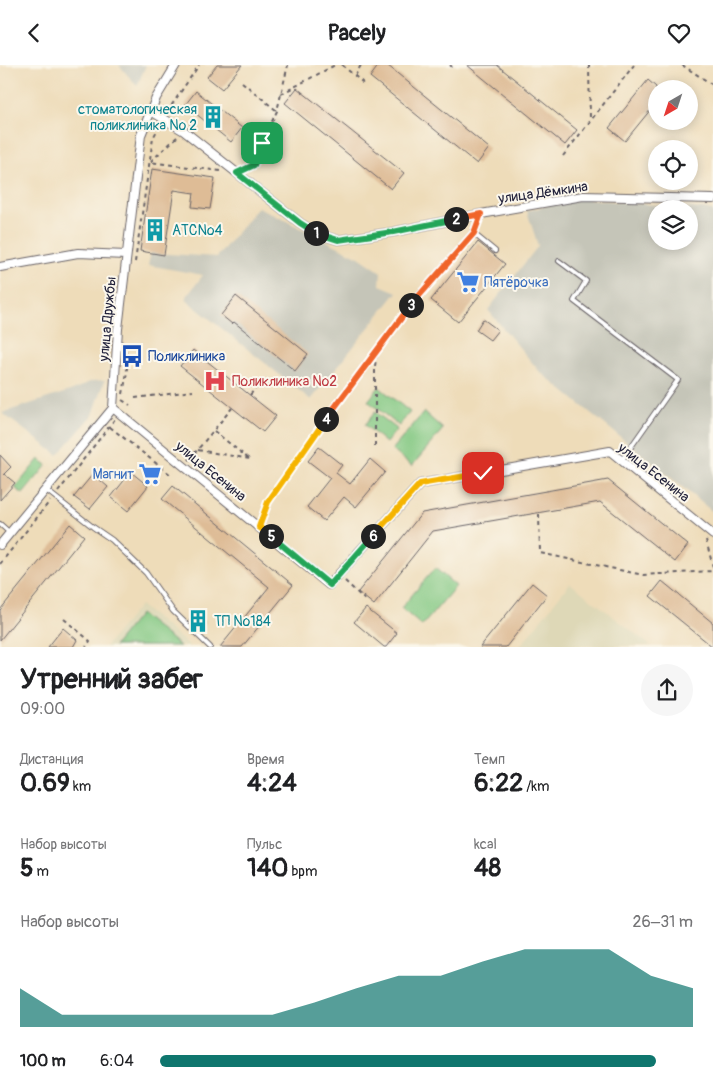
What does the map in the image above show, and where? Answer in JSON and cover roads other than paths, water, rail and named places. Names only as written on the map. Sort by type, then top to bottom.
[{"type":"street","name":"улица Дружбы","points":[[113,408],[118,329],[141,135],[164,83],[176,65]]},
{"type":"street","name":"улица Дёмкина","points":[[151,111],[184,131],[300,223],[318,234],[338,240],[393,232],[583,196],[713,199]]},
{"type":"street","points":[[0,267],[78,253],[126,255]]},
{"type":"street","points":[[0,545],[113,408]]},
{"type":"street","name":"улица Есенина","points":[[113,408],[330,585],[420,484],[610,451],[713,535]]},
{"type":"lane","points":[[412,303],[474,233],[481,214]]},
{"type":"lane","points":[[474,233],[495,251]]},
{"type":"lane","points":[[559,261],[586,281],[574,301],[678,380],[622,461]]},
{"type":"lane","points":[[46,490],[119,547],[146,573],[173,611],[210,647]]},
{"type":"lane","points":[[0,524],[10,533]]},
{"type":"place","name":"стоматологическая поликлиника № 2","points":[[213,117]]},
{"type":"place","name":"АТС№4","points":[[155,230]]},
{"type":"place","name":"Пятёрочка","points":[[468,282]]},
{"type":"place","name":"Поликлиника","points":[[132,356]]},
{"type":"place","name":"Поликлиника №2","points":[[215,381]]},
{"type":"place","name":"Магнит","points":[[150,474]]},
{"type":"place","name":"ТП №184","points":[[198,621]]}]
